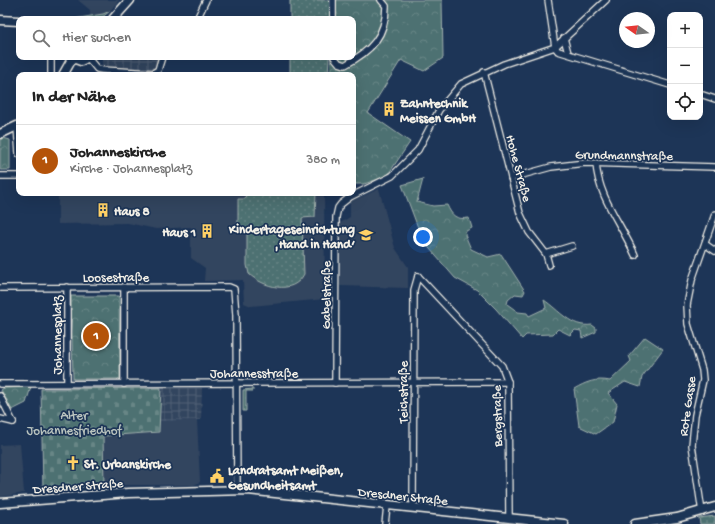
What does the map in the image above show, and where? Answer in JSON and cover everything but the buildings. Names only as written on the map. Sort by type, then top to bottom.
[{"type":"main road","points":[[116,16],[130,0]]},
{"type":"main road","points":[[0,20],[16,21]]},
{"type":"main road","points":[[64,72],[70,60]]},
{"type":"main road","points":[[0,134],[16,127]]},
{"type":"main road","name":"Dresdner Straße","points":[[0,503],[128,493],[237,490],[259,491],[564,524]]},
{"type":"main road","points":[[635,524],[657,522],[702,512],[715,507]]},
{"type":"street","points":[[198,16],[206,0]]},
{"type":"street","points":[[333,0],[333,16]]},
{"type":"street","points":[[356,59],[361,56],[376,41],[386,19],[386,6],[381,0]]},
{"type":"street","points":[[548,0],[555,47],[558,51],[667,84]]},
{"type":"street","points":[[484,72],[555,47],[606,0]]},
{"type":"street","points":[[564,38],[568,53]]},
{"type":"street","points":[[51,60],[51,72]]},
{"type":"street","points":[[90,60],[97,69],[136,72]]},
{"type":"street","points":[[155,72],[158,70],[161,60]]},
{"type":"street","points":[[336,60],[339,63],[345,65],[354,60]]},
{"type":"street","name":"Hohe Straße","points":[[484,72],[510,178],[525,224],[546,254],[548,265]]},
{"type":"street","name":"Gabelstraße","points":[[356,194],[392,176],[418,150],[439,110],[450,96],[461,84],[484,72]]},
{"type":"street","points":[[703,95],[715,99]]},
{"type":"street","points":[[596,163],[598,176],[608,204],[635,255]]},
{"type":"street","name":"Grundmannstraße","points":[[510,178],[566,164],[596,163],[715,167]]},
{"type":"street","points":[[0,176],[16,176]]},
{"type":"street","name":"Gabelstraße","points":[[335,383],[336,217],[338,208],[352,196]]},
{"type":"street","name":"Rote Gasse","points":[[702,512],[692,445],[695,415],[703,380],[702,370],[690,332],[687,313],[690,289],[715,214]]},
{"type":"street","points":[[705,244],[715,251]]},
{"type":"street","points":[[546,254],[572,246]]},
{"type":"street","name":"Bergstraße","points":[[418,276],[502,366],[508,382],[509,518]]},
{"type":"street","name":"Teichstraße","points":[[413,508],[414,290],[418,276]]},
{"type":"street","name":"Johannesplatz","points":[[67,287],[67,383]]},
{"type":"street","points":[[124,287],[124,384]]},
{"type":"street","name":"Loosestraße","points":[[0,288],[232,288],[235,297],[236,383]]},
{"type":"street","name":"Johannesstraße","points":[[0,384],[508,382]]},
{"type":"street","points":[[236,383],[237,490]]},
{"type":"street","points":[[0,396],[13,422],[0,419]]},
{"type":"street","points":[[385,524],[387,506]]},
{"type":"shaded area","points":[[78,0],[119,0],[110,11],[103,14],[90,16],[90,10]]},
{"type":"shaded area","points":[[102,60],[159,60],[156,69],[152,72],[102,69]]},
{"type":"shaded area","name":"Kindertageseinrichtung ‚Hand in Hand‘","points":[[379,189],[395,248],[408,267],[408,288],[340,286],[340,223],[350,217],[350,202]]},
{"type":"shaded area","points":[[58,196],[324,196],[325,299],[251,306],[244,303],[243,280],[204,281],[205,268],[191,258],[191,227],[156,229],[128,223],[58,224]]},
{"type":"shaded area","points":[[161,388],[202,388],[201,420],[160,421]]},
{"type":"shaded area","points":[[197,420],[200,482],[194,485],[104,485],[103,436],[159,432],[160,421]]},
{"type":"shaded area","points":[[20,444],[24,493],[0,497],[0,445]]},
{"type":"green space","points":[[290,0],[330,0],[330,16],[290,16]]},
{"type":"green space","points":[[333,0],[442,0],[443,58],[424,71],[401,60],[368,113],[410,142],[387,176],[364,184],[356,184],[356,72],[330,72],[331,60],[356,60],[356,16],[332,16]]},
{"type":"green space","points":[[110,11],[104,16],[91,16]]},
{"type":"green space","points":[[290,60],[329,60],[328,72],[290,72]]},
{"type":"green space","points":[[0,137],[10,140],[10,170],[0,170]]},
{"type":"green space","points":[[423,179],[417,202],[433,206],[447,205],[451,212],[458,218],[469,218],[472,228],[466,231],[465,235],[471,249],[488,257],[501,254],[525,291],[523,295],[515,294],[508,300],[507,304],[518,312],[527,313],[529,316],[546,308],[544,300],[572,321],[578,324],[592,325],[596,328],[596,332],[582,338],[581,331],[575,330],[570,335],[558,329],[553,334],[526,335],[522,339],[477,290],[455,278],[423,241],[402,185]]},
{"type":"green space","points":[[246,196],[316,196],[315,217],[302,218],[304,274],[299,281],[293,285],[285,287],[270,286],[255,279],[249,274],[247,265],[247,229],[238,228],[238,199],[245,199]]},
{"type":"green space","points":[[71,296],[119,296],[120,379],[73,379]]},
{"type":"green space","points":[[645,337],[663,349],[642,377],[640,387],[625,382],[608,393],[617,404],[613,422],[596,434],[579,426],[574,389],[591,381],[610,381],[631,361],[629,356]]},
{"type":"green space","points":[[31,387],[26,403],[12,410],[1,390],[4,388]]},
{"type":"green space","name":"Alter Johannesfriedhof","points":[[161,388],[159,432],[103,436],[104,485],[43,490],[41,389]]},
{"type":"green space","points":[[253,389],[253,391],[246,391],[246,411],[243,411],[243,390]]},
{"type":"green space","points":[[715,516],[715,524],[700,524],[699,518]]},
{"type":"place","name":"Zahntechnik Meissen GmbH","points":[[389,109]]},
{"type":"place","name":"Haus 8","points":[[103,210]]},
{"type":"place","name":"Haus 1","points":[[207,231]]},
{"type":"place","name":"Kindertageseinrichtung ‚Hand in Hand‘","points":[[366,235]]},
{"type":"place","name":"Johanneskirche","points":[[96,336]]},
{"type":"place","name":"St. Urbanskirche","points":[[73,463]]},
{"type":"place","name":"Landratsamt Meißen, Gesundheitsamt","points":[[217,476]]}]
